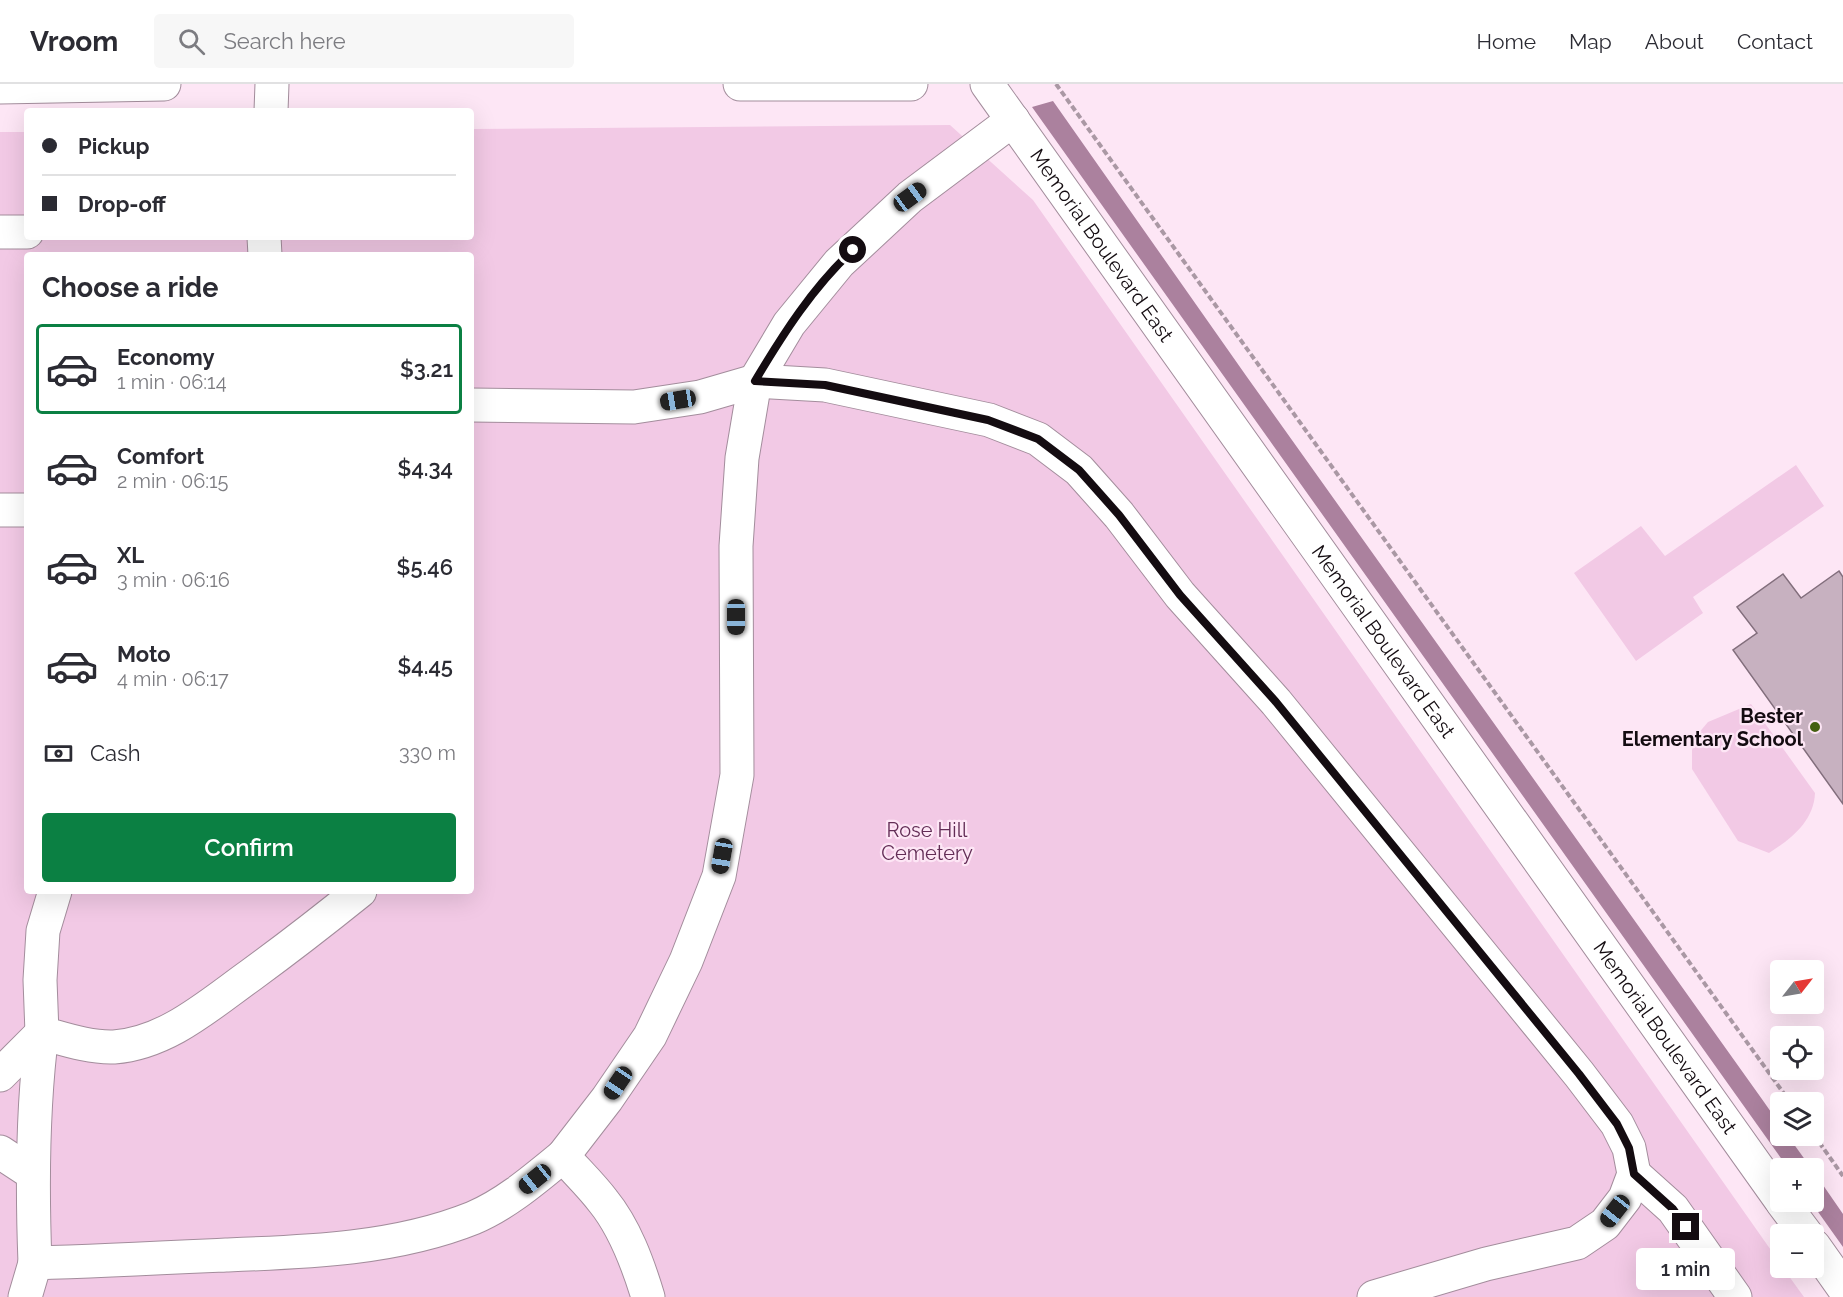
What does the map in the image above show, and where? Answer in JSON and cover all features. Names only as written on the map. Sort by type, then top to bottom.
[{"type":"main road","points":[[0,87],[164,84]]},
{"type":"main road","points":[[271,108],[272,84]]},
{"type":"main road","points":[[740,84],[911,84]]},
{"type":"main road","name":"Memorial Boulevard East","points":[[987,84],[1770,1185]]},
{"type":"main road","points":[[35,1263],[297,1252],[367,1245],[435,1231],[475,1217],[512,1195],[562,1156],[608,1099],[650,1036],[686,961],[718,876],[737,775],[736,546],[742,458],[755,381],[789,324],[839,263],[910,197],[1013,120]]},
{"type":"main road","points":[[0,232],[24,232]]},
{"type":"main road","points":[[474,405],[634,407],[700,397],[755,381],[825,385],[988,420],[1038,439],[1079,470],[1119,515],[1180,595],[1276,702],[1579,1074],[1617,1124],[1629,1148],[1634,1174],[1625,1198],[1605,1224],[1577,1243],[1486,1264],[1374,1297]]},
{"type":"main road","points":[[0,510],[24,510]]},
{"type":"main road","points":[[25,1297],[35,1263],[32,1173],[36,1078],[42,1033],[40,980],[44,931],[54,894]]},
{"type":"main road","points":[[42,1033],[82,1043],[112,1047],[144,1041],[188,1021],[308,933],[356,894]]},
{"type":"main road","points":[[0,1075],[42,1033]]},
{"type":"main road","points":[[0,1152],[32,1173]]},
{"type":"main road","points":[[562,1156],[603,1201],[622,1228],[648,1297]]},
{"type":"main road","points":[[1634,1174],[1673,1209],[1735,1297]]},
{"type":"main road","points":[[1824,1260],[1843,1287]]},
{"type":"path","points":[[1056,84],[1783,1092]]},
{"type":"path","points":[[1822,1146],[1843,1176]]},
{"type":"green space","name":"Rose Hill Cemetery","points":[[950,125],[1033,200],[1770,1249],[1770,1278],[1790,1278],[1804,1297],[0,1297],[0,132],[24,132],[24,240],[474,240],[474,129]]},
{"type":"green space","points":[[1796,465],[1824,506],[1693,597],[1703,613],[1636,661],[1574,573],[1641,526],[1665,556]]},
{"type":"green space","points":[[1751,704],[1815,793],[1814,803],[1806,821],[1785,842],[1769,853],[1738,841],[1692,769],[1692,750],[1697,735],[1708,722]]},
{"type":"shaded area","points":[[1053,101],[1770,1111],[1770,1143],[1032,107]]},
{"type":"shaded area","points":[[1772,1146],[1795,1146],[1804,1158],[1781,1158]]},
{"type":"shaded area","points":[[1824,1186],[1843,1214],[1843,1247],[1818,1212],[1824,1212]]},
{"type":"building","name":"Bester Elementary School","points":[[1839,571],[1843,577],[1843,804],[1733,650],[1757,633],[1737,607],[1783,574],[1801,598]]},
{"type":"place","name":"Bester Elementary School","points":[[1815,727]]},
{"type":"route","points":[[853,250],[839,263],[789,324],[755,381],[825,385],[988,420],[1038,439],[1079,470],[1119,515],[1180,595],[1276,702],[1579,1074],[1617,1124],[1629,1148],[1634,1174],[1673,1209],[1686,1227]]}]
